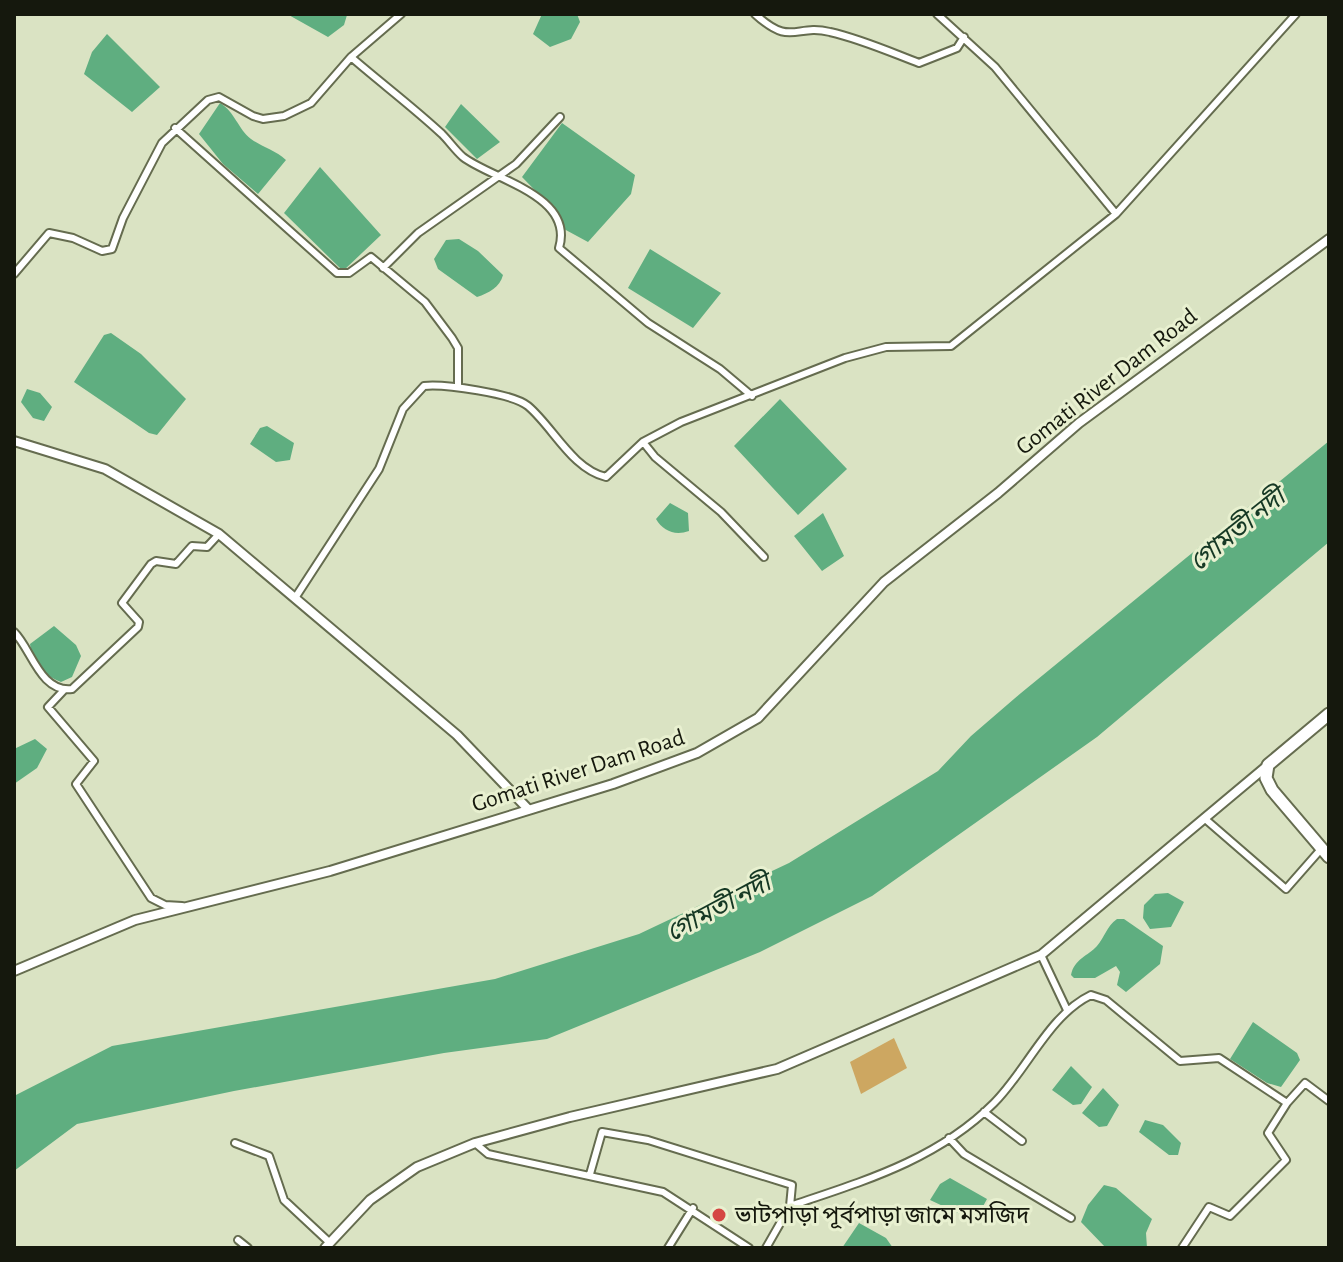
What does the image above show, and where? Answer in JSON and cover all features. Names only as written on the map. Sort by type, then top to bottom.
[{"type":"highway","points":[[1326,852],[1272,790],[1266,778],[1268,765],[1329,714]]},
{"type":"street","points":[[14,274],[49,233],[73,238],[102,251],[112,249],[123,218],[153,160],[175,128],[214,97],[233,102],[263,119],[284,116],[311,103],[351,57],[401,14]]},
{"type":"street","points":[[755,14],[773,30],[794,35],[824,30],[919,63],[957,48],[964,37]]},
{"type":"street","points":[[937,14],[995,67],[1116,214]]},
{"type":"street","points":[[295,598],[379,469],[403,409],[424,386],[458,387],[527,405],[554,437],[594,474],[606,477],[643,442],[681,422],[845,358],[886,347],[951,346],[1116,214],[1296,14]]},
{"type":"street","points":[[351,57],[464,158],[517,182],[555,217],[561,231],[559,248],[570,260],[600,279],[648,323],[720,369],[752,396]]},
{"type":"street","points":[[383,268],[418,233],[433,226],[498,174],[522,159],[560,117]]},
{"type":"street","points":[[175,128],[337,273],[349,273],[371,257],[425,302],[458,348],[458,387]]},
{"type":"street","name":"Gomati River Dam Road","points":[[14,971],[94,935],[182,906],[330,871],[664,767],[697,753],[758,718],[884,582],[1115,394],[1329,239]]},
{"type":"street","points":[[14,441],[105,469],[219,534],[457,735],[528,809]]},
{"type":"street","points":[[643,442],[655,457],[721,512],[764,557]]},
{"type":"street","points":[[182,906],[165,905],[151,898],[76,784],[94,761],[48,707],[64,690],[72,689],[88,676],[138,627],[139,622],[122,603],[151,564],[156,561],[176,564],[192,546],[207,547],[219,534]]},
{"type":"street","points":[[14,632],[40,671],[64,690]]},
{"type":"street","points":[[235,1143],[269,1156],[284,1200],[327,1245],[370,1200],[417,1167],[475,1143],[570,1117],[777,1069],[1041,955],[1268,765]]},
{"type":"street","points":[[1204,818],[1286,889],[1326,852]]},
{"type":"street","points":[[1041,955],[1067,1010]]},
{"type":"street","points":[[790,1206],[890,1173],[949,1138],[984,1112],[1011,1085],[1067,1010],[1095,994],[1178,1059],[1219,1058],[1287,1103]]},
{"type":"street","points":[[1182,1248],[1209,1207],[1230,1216],[1286,1160],[1268,1133],[1287,1103],[1305,1083],[1329,1101]]},
{"type":"street","points":[[984,1112],[1022,1141]]},
{"type":"street","points":[[590,1174],[602,1132],[648,1140],[792,1185],[790,1206],[766,1248]]},
{"type":"street","points":[[949,1138],[964,1154],[1071,1218]]},
{"type":"street","points":[[475,1143],[488,1154],[663,1192],[693,1208],[749,1248]]},
{"type":"street","points":[[668,1248],[693,1208]]},
{"type":"street","points":[[238,1240],[248,1248]]},
{"type":"shaded area","points":[[894,1038],[907,1068],[861,1094],[850,1062]]},
{"type":"water","points":[[287,14],[347,15],[344,25],[328,37]]},
{"type":"water","points":[[542,14],[577,14],[580,22],[571,39],[550,47],[533,34]]},
{"type":"water","points":[[107,34],[160,87],[132,112],[84,74],[92,52]]},
{"type":"water","points":[[220,103],[251,139],[286,160],[258,194],[223,164],[199,134]]},
{"type":"water","points":[[461,104],[500,142],[477,159],[445,127]]},
{"type":"water","points":[[562,123],[635,175],[631,194],[588,242],[564,229],[558,214],[522,177]]},
{"type":"water","points":[[320,167],[381,235],[343,271],[284,213]]},
{"type":"water","points":[[459,239],[478,251],[503,275],[497,286],[477,297],[438,269],[434,259],[446,240]]},
{"type":"water","points":[[650,249],[721,293],[693,328],[628,288]]},
{"type":"water","points":[[111,333],[141,354],[186,399],[157,435],[149,433],[74,382],[104,335]]},
{"type":"water","points":[[27,389],[40,393],[52,407],[44,421],[33,418],[21,402]]},
{"type":"water","points":[[780,399],[847,469],[798,515],[734,446]]},
{"type":"water","points":[[267,426],[294,443],[290,460],[276,462],[250,444],[260,428]]},
{"type":"water","name":"গোমতী নদী","points":[[1329,441],[1329,542],[1097,737],[872,896],[760,952],[547,1039],[444,1053],[234,1091],[77,1124],[14,1171],[14,1096],[112,1046],[495,979],[639,934],[789,863],[938,771],[971,736],[1021,693]]},
{"type":"water","points":[[670,503],[688,513],[689,531],[670,531],[656,519]]},
{"type":"water","points":[[823,513],[844,556],[822,571],[794,536]]},
{"type":"water","points":[[54,626],[76,645],[81,656],[72,677],[61,682],[40,668],[33,658],[30,644]]},
{"type":"water","points":[[35,739],[47,749],[37,768],[14,784],[14,749]]},
{"type":"water","points":[[1168,893],[1184,902],[1171,927],[1150,929],[1143,918],[1144,905],[1155,894]]},
{"type":"water","points":[[1117,919],[1124,919],[1163,946],[1160,964],[1126,992],[1117,985],[1120,972],[1116,966],[1095,978],[1074,978],[1071,975],[1075,965],[1097,946]]},
{"type":"water","points":[[1253,1022],[1297,1053],[1300,1060],[1281,1087],[1267,1083],[1230,1059]]},
{"type":"water","points":[[1071,1066],[1092,1087],[1081,1104],[1073,1105],[1052,1090]]},
{"type":"water","points":[[1103,1088],[1119,1105],[1107,1126],[1099,1127],[1082,1113]]},
{"type":"water","points":[[1145,1120],[1163,1125],[1181,1143],[1178,1155],[1169,1155],[1139,1132]]},
{"type":"water","points":[[950,1178],[987,1199],[975,1221],[930,1200],[940,1184]]},
{"type":"water","points":[[1104,1185],[1116,1188],[1152,1219],[1146,1233],[1147,1248],[1106,1248],[1081,1222],[1088,1205]]},
{"type":"water","points":[[859,1223],[886,1238],[893,1248],[842,1248]]},
{"type":"place","name":"ভাটপাড়া পূর্বপাড়া জামে মসজিদ","points":[[719,1215]]}]
